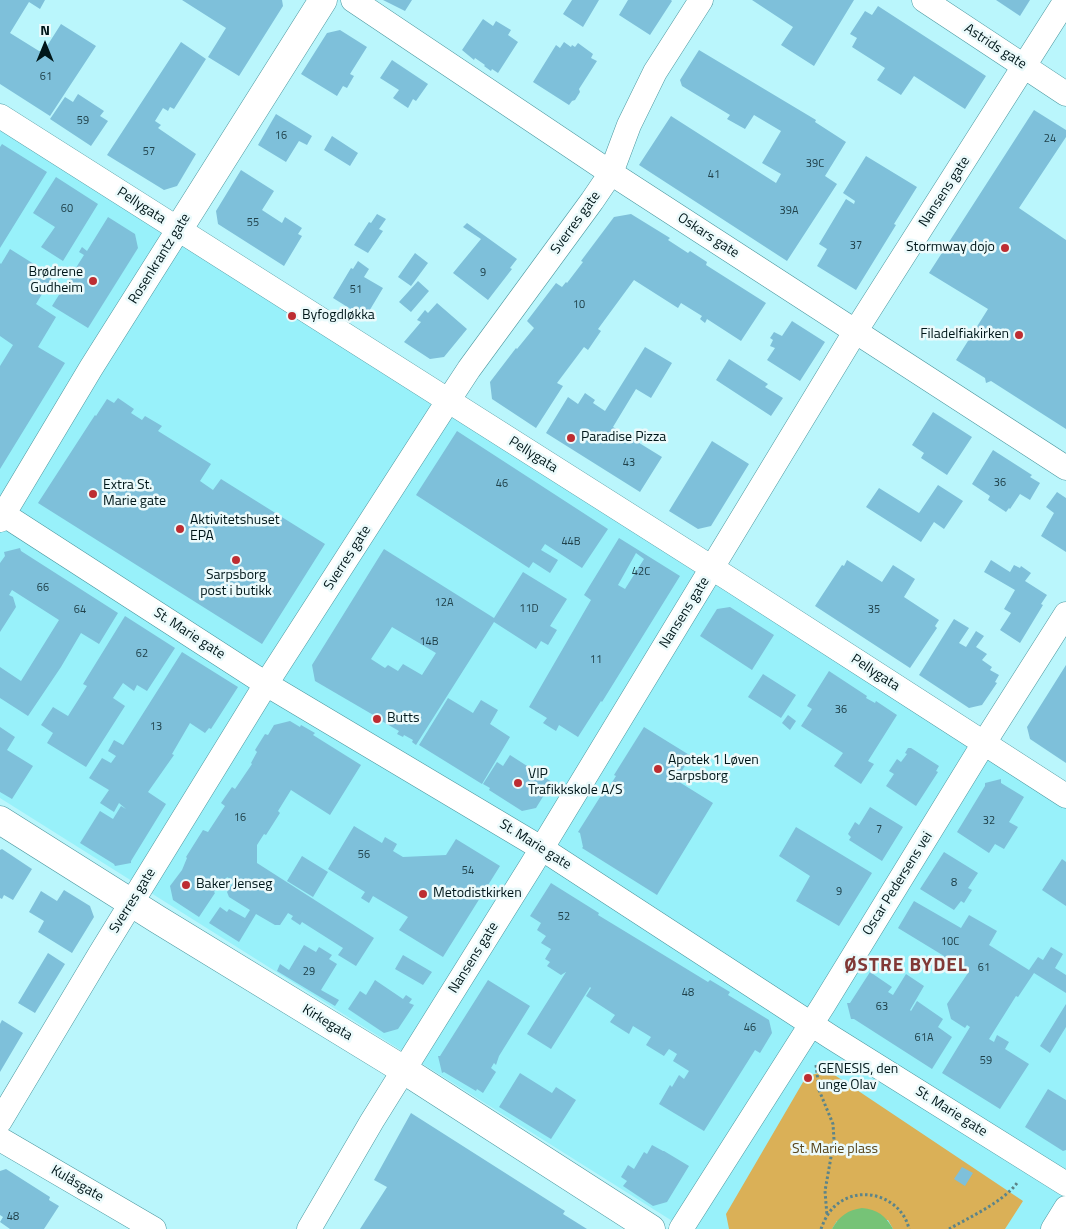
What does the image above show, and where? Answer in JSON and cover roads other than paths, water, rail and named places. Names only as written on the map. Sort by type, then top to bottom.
[{"type":"street","name":"Rosenkrantz gate","points":[[1,515],[322,0]]},
{"type":"street","name":"Oskars gate","points":[[353,0],[611,173],[1066,468]]},
{"type":"street","name":"Sverres gate","points":[[0,1121],[266,684],[448,401],[469,369],[611,173],[628,125],[656,72],[701,0]]},
{"type":"street","name":"Astrids gate","points":[[924,0],[1066,94]]},
{"type":"street","name":"Nansens gate","points":[[309,1229],[372,1121],[542,848],[855,332],[1066,0]]},
{"type":"street","name":"Pellygata","points":[[0,116],[712,568],[1066,796]]},
{"type":"street","name":"St. Marie gate","points":[[1,515],[266,684],[542,848],[831,1037],[1066,1184]]},
{"type":"street","name":"Oscar Pedersens vei","points":[[681,1229],[812,1023],[984,743],[1066,614]]},
{"type":"street","name":"Kirkegata","points":[[0,820],[404,1070],[652,1229]]},
{"type":"street","name":"Kulåsgate","points":[[0,1139],[154,1229]]},
{"type":"street","points":[[1053,1229],[1066,1208]]},
{"type":"place","name":"Stormway dojo","points":[[1005,248]]},
{"type":"place","name":"Brødrene Gudheim","points":[[93,281]]},
{"type":"place","name":"Byfogdløkka","points":[[292,316]]},
{"type":"place","name":"Filadelfiakirken","points":[[1019,335]]},
{"type":"place","name":"Paradise Pizza","points":[[571,438]]},
{"type":"place","name":"Extra St. Marie gate","points":[[93,494]]},
{"type":"place","name":"Aktivitetshuset EPA","points":[[180,529]]},
{"type":"place","name":"Sarpsborg post i butikk","points":[[236,560]]},
{"type":"place","name":"Butts","points":[[377,719]]},
{"type":"place","name":"Apotek 1 Løven Sarpsborg","points":[[658,769]]},
{"type":"place","name":"VIP Trafikkskole A/S","points":[[518,783]]},
{"type":"place","name":"Baker Jenseg","points":[[186,885]]},
{"type":"place","name":"Metodistkirken","points":[[423,894]]},
{"type":"place","name":"GENESIS, den unge Olav","points":[[808,1078]]},
{"type":"district","name":"ØSTRE BYDEL","points":[[906,966]]},
{"type":"park label","name":"St. Marie plass","points":[[835,1150]]}]
